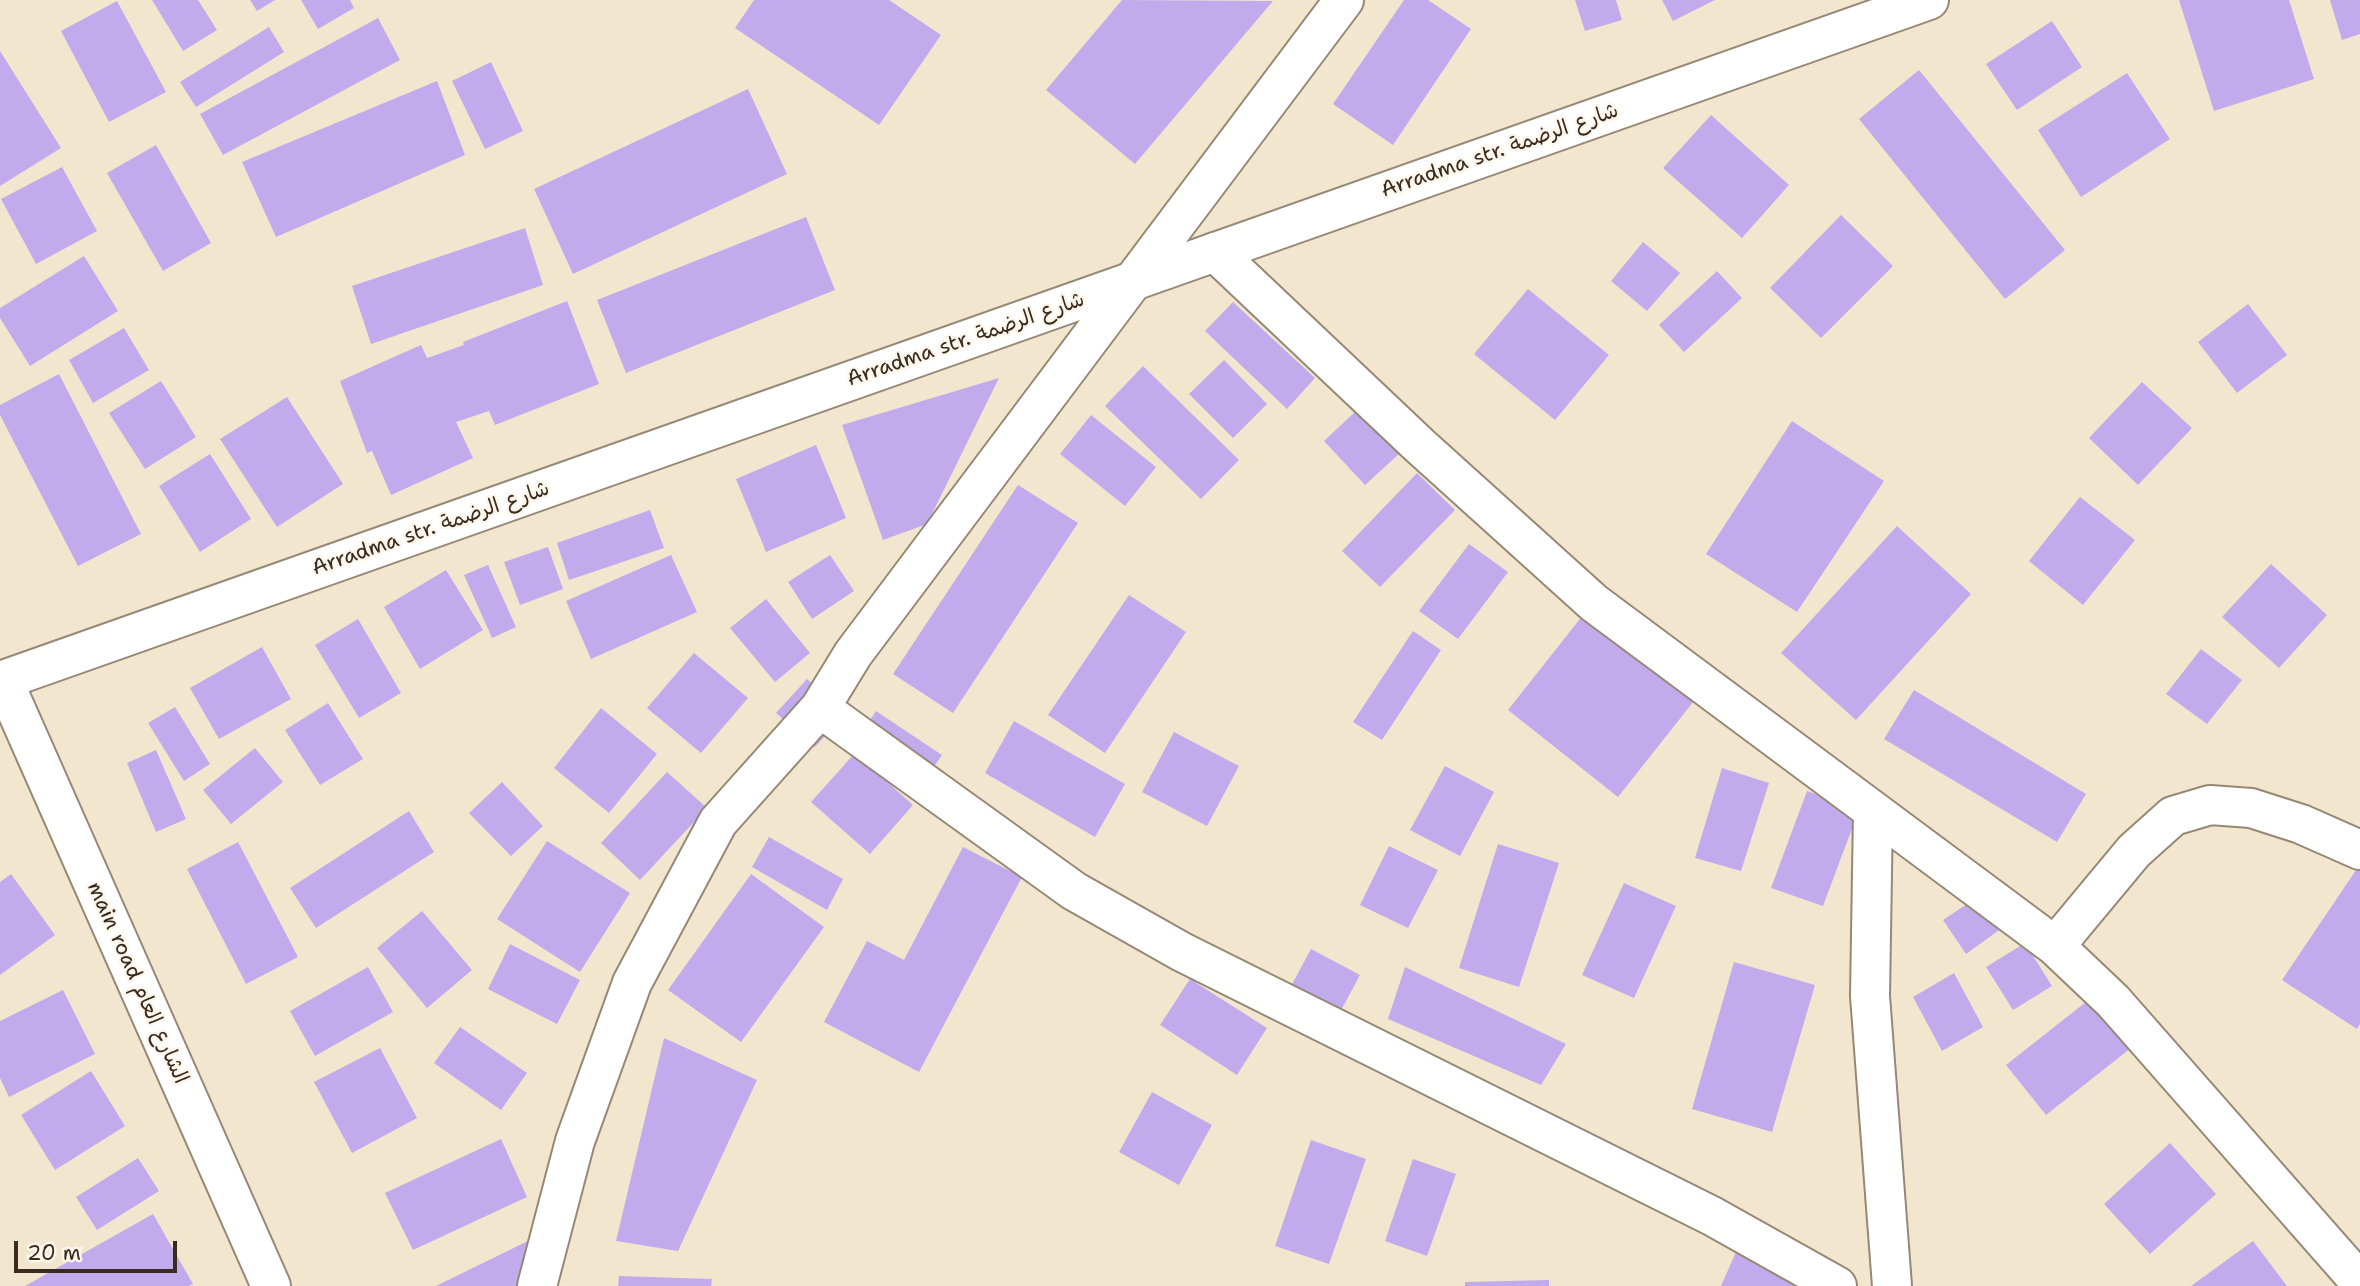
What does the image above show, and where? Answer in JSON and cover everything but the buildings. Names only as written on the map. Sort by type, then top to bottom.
[{"type":"street","points":[[537,1286],[575,1141],[632,983],[718,822],[820,708],[853,654],[1344,0]]},
{"type":"street","name":"Arradma str. شارع الرضمة","points":[[3,680],[1929,0]]},
{"type":"street","points":[[1215,252],[1419,445],[1594,603],[2055,946],[2113,1001],[2360,1282]]},
{"type":"street","name":"main road الشارع العام","points":[[3,680],[271,1286]]},
{"type":"street","points":[[820,708],[1074,891],[1182,952],[1712,1216],[1837,1286]]},
{"type":"street","points":[[2055,946],[2134,851],[2173,816],[2197,808],[2210,805],[2252,808],[2301,824],[2360,850]]},
{"type":"street","points":[[1873,811],[1870,996],[1892,1286]]}]
